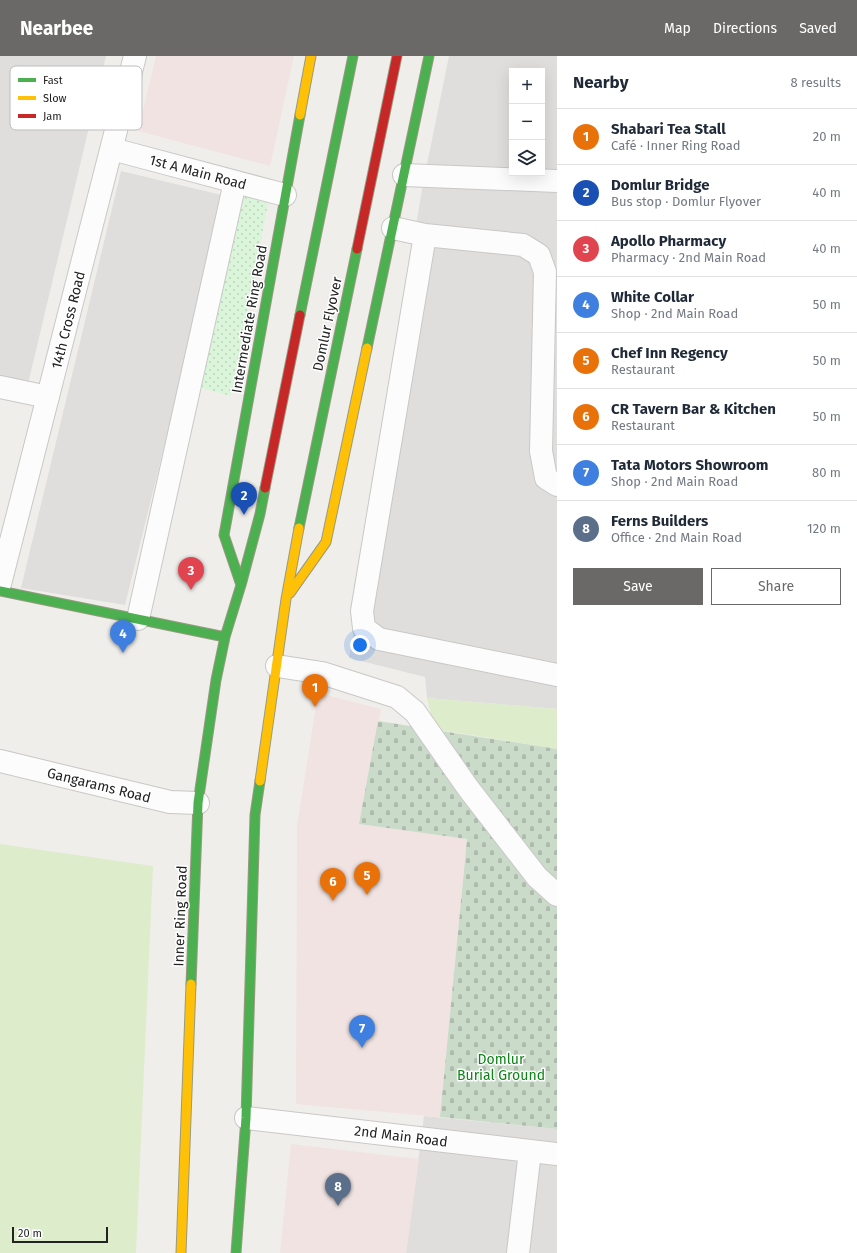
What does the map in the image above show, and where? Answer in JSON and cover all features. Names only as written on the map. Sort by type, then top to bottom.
[{"type":"main road","name":"Intermediate Ring Road","points":[[241,585],[224,535],[311,56]]},
{"type":"main road","name":"Domlur Flyover","points":[[241,585],[260,514],[352,56]]},
{"type":"main road","name":"Domlur Flyover","points":[[286,599],[300,522],[397,56]]},
{"type":"main road","points":[[236,1253],[246,1118],[255,815],[286,599],[326,542],[429,56]]},
{"type":"main road","name":"Inner Ring Road","points":[[181,1253],[198,803],[216,680],[225,637],[241,585]]},
{"type":"main road","points":[[0,591],[225,637]]},
{"type":"street","name":"14th Cross Road","points":[[132,66],[134,56]]},
{"type":"street","name":"14th Cross Road","points":[[0,584],[117,130]]},
{"type":"street","name":"1st A Main Road","points":[[112,150],[285,195]]},
{"type":"street","points":[[404,175],[557,181]]},
{"type":"street","points":[[138,619],[235,182]]},
{"type":"street","points":[[392,228],[425,235],[523,245],[539,255],[545,272],[541,451],[546,478],[557,485]]},
{"type":"street","points":[[425,235],[362,612],[364,628],[379,639],[557,675]]},
{"type":"street","points":[[0,387],[48,397]]},
{"type":"street","points":[[277,666],[322,674],[397,697],[415,712],[468,788],[537,877],[557,895]]},
{"type":"street","name":"Gangarams Road","points":[[0,761],[170,802],[198,803]]},
{"type":"street","name":"2nd Main Road","points":[[246,1118],[557,1154]]},
{"type":"street","points":[[518,1253],[530,1151]]},
{"type":"shaded area","points":[[0,56],[106,56],[104,66],[10,66],[10,130],[88,130],[28,384],[0,377]]},
{"type":"shaded area","points":[[156,56],[294,56],[270,166],[138,131],[142,130],[142,114]]},
{"type":"shaded area","points":[[449,56],[557,56],[557,709],[427,698],[425,677],[349,658],[361,590],[354,589],[423,184]]},
{"type":"shaded area","points":[[121,171],[226,196],[125,605],[21,588]]},
{"type":"shaded area","points":[[318,693],[381,709],[359,824],[467,839],[440,1117],[296,1104],[297,826]]},
{"type":"shaded area","points":[[424,1116],[557,1129],[557,1253],[406,1253]]},
{"type":"shaded area","points":[[291,1144],[419,1159],[406,1253],[280,1253]]},
{"type":"green space","points":[[240,195],[268,203],[231,396],[201,388]]},
{"type":"green space","points":[[427,698],[557,709],[557,749],[434,729]]},
{"type":"green space","name":"Domlur Burial Ground","points":[[378,721],[557,749],[557,1129],[440,1117],[467,839],[359,824]]},
{"type":"green space","points":[[0,844],[153,866],[136,1253],[0,1253]]},
{"type":"traffic: fast","points":[[300,315],[353,56]]},
{"type":"traffic: fast","points":[[367,348],[429,56]]},
{"type":"traffic: fast","points":[[241,585],[224,535],[300,115]]},
{"type":"traffic: fast","points":[[299,528],[357,249]]},
{"type":"traffic: fast","points":[[191,984],[198,803],[216,680],[225,637],[241,585],[260,514],[265,488]]},
{"type":"traffic: fast","points":[[0,591],[225,637]]},
{"type":"traffic: fast","points":[[236,1253],[246,1118],[255,815],[260,781]]},
{"type":"traffic: slow","points":[[300,115],[311,56]]},
{"type":"traffic: slow","points":[[290,593],[326,542],[367,348]]},
{"type":"traffic: slow","points":[[260,781],[286,599],[299,528]]},
{"type":"traffic: slow","points":[[181,1253],[191,984]]},
{"type":"traffic: jam","points":[[357,249],[397,56]]},
{"type":"traffic: jam","points":[[265,488],[300,315]]},
{"type":"place","name":"Domlur Bridge","points":[[244,515]]},
{"type":"place","name":"Apollo Pharmacy","points":[[191,590]]},
{"type":"place","name":"White Collar","points":[[123,653]]},
{"type":"place","name":"Shabari Tea Stall","points":[[315,707]]},
{"type":"place","name":"Chef Inn Regency","points":[[367,895]]},
{"type":"place","name":"CR Tavern Bar & Kitchen","points":[[333,901]]},
{"type":"place","name":"Tata Motors Showroom","points":[[362,1048]]},
{"type":"place","name":"Ferns Builders","points":[[338,1206]]}]
